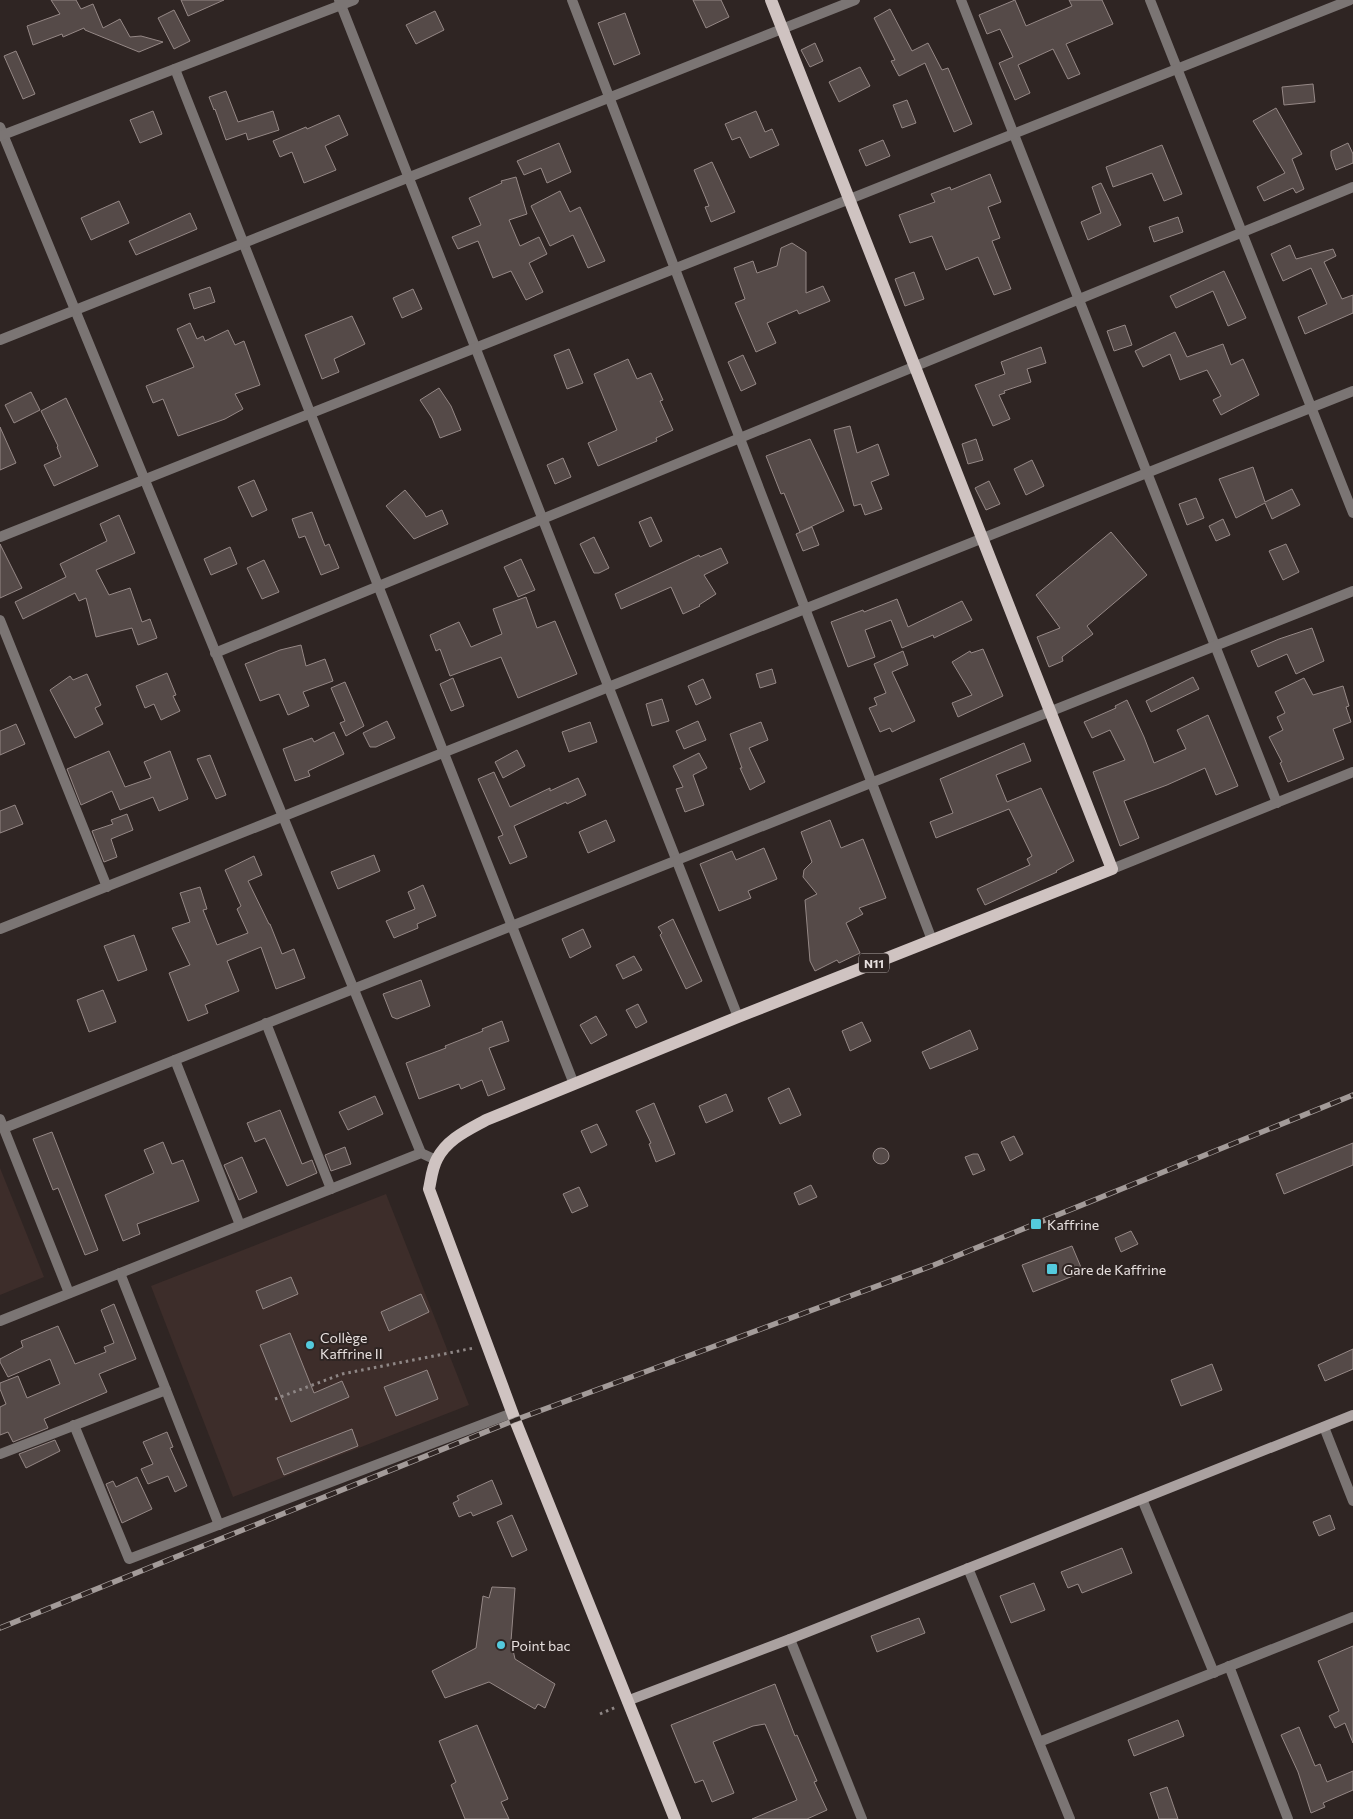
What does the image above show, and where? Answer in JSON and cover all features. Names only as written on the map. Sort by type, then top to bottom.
[{"type":"main road","points":[[771,0],[1112,869]]},
{"type":"main road","name":"N11","points":[[675,1819],[512,1413],[429,1190],[436,1160],[449,1143],[486,1120],[738,1017],[1112,869]]},
{"type":"main road","points":[[628,1701],[790,1639],[1353,1415]]},
{"type":"street","points":[[354,0],[340,2],[175,69],[1,133],[421,1153],[436,1160]]},
{"type":"street","points":[[572,0],[932,940]]},
{"type":"street","points":[[0,340],[855,0]]},
{"type":"street","points":[[961,0],[1277,803]]},
{"type":"street","points":[[1150,0],[1353,512]]},
{"type":"street","points":[[0,537],[1351,0],[1353,6]]},
{"type":"street","points":[[340,2],[738,1017]]},
{"type":"street","points":[[175,69],[574,1084]]},
{"type":"street","points":[[216,653],[1353,187]]},
{"type":"street","points":[[0,929],[1353,391]]},
{"type":"street","points":[[69,1293],[2,1124],[175,1060],[1353,591]]},
{"type":"street","points":[[0,620],[107,887]]},
{"type":"street","points":[[1112,869],[1353,772]]},
{"type":"street","points":[[266,1023],[331,1189]]},
{"type":"street","points":[[175,1060],[240,1225]]},
{"type":"street","points":[[0,1321],[421,1153]]},
{"type":"street","points":[[120,1273],[219,1525]]},
{"type":"street","points":[[0,1454],[166,1390]]},
{"type":"street","points":[[74,1425],[129,1559],[512,1413]]},
{"type":"street","points":[[1324,1427],[1353,1501]]},
{"type":"street","points":[[1142,1499],[1214,1673]]},
{"type":"street","points":[[968,1568],[1070,1819]]},
{"type":"street","points":[[1039,1742],[1353,1617]]},
{"type":"street","points":[[790,1639],[862,1819]]},
{"type":"street","points":[[1229,1666],[1288,1819]]},
{"type":"path","points":[[275,1399],[342,1374],[487,1346]]},
{"type":"shaded area","points":[[0,1168],[44,1277],[0,1295]]},
{"type":"shaded area","name":"Collège Kaffrine II","points":[[386,1194],[469,1405],[233,1497],[151,1286]]},
{"type":"building","points":[[51,0],[76,0],[81,9],[93,4],[103,28],[120,19],[130,37],[141,36],[163,42],[139,52],[84,28],[63,37],[62,34],[33,45],[27,26],[60,14]]},
{"type":"building","points":[[181,0],[224,0],[188,16]]},
{"type":"building","points":[[693,0],[721,0],[729,17],[706,28]]},
{"type":"building","points":[[1015,0],[1026,26],[1072,6],[1069,0],[1102,0],[1113,24],[1066,44],[1080,74],[1068,79],[1053,49],[1018,65],[1030,93],[1015,100],[999,63],[1013,57],[1000,29],[987,34],[979,15]]},
{"type":"building","points":[[890,9],[912,51],[928,43],[942,70],[948,68],[972,124],[954,132],[925,63],[899,76],[891,61],[895,60],[874,18]]},
{"type":"building","points":[[174,10],[190,41],[174,49],[158,18]]},
{"type":"building","points":[[435,11],[444,30],[416,44],[406,25]]},
{"type":"building","points":[[625,13],[640,54],[614,65],[598,23]]},
{"type":"building","points":[[815,43],[823,61],[810,67],[801,50]]},
{"type":"building","points":[[16,51],[35,94],[23,99],[4,56]]},
{"type":"building","points":[[860,67],[870,86],[839,102],[829,82]]},
{"type":"building","points":[[1313,84],[1315,102],[1284,105],[1282,87]]},
{"type":"building","points":[[226,91],[238,122],[273,111],[279,130],[248,140],[246,133],[226,140],[209,97]]},
{"type":"building","points":[[907,100],[916,123],[902,128],[893,105]]},
{"type":"building","points":[[1276,108],[1302,154],[1292,159],[1304,189],[1296,193],[1293,188],[1264,201],[1257,187],[1285,173],[1253,121]]},
{"type":"building","points":[[153,111],[162,134],[140,143],[130,120]]},
{"type":"building","points":[[756,111],[765,132],[772,129],[779,145],[750,158],[740,137],[732,140],[725,124]]},
{"type":"building","points":[[339,115],[348,135],[325,146],[336,170],[304,183],[292,152],[280,157],[273,141]]},
{"type":"building","points":[[883,140],[890,156],[866,166],[859,150]]},
{"type":"building","points":[[559,143],[571,172],[547,183],[541,168],[524,175],[517,161]]},
{"type":"building","points":[[1348,143],[1353,154],[1353,163],[1336,170],[1331,151]]},
{"type":"building","points":[[1162,145],[1182,194],[1164,201],[1152,173],[1113,187],[1106,167]]},
{"type":"building","points":[[712,162],[735,212],[711,222],[705,207],[709,206],[694,170]]},
{"type":"building","points":[[990,174],[1001,202],[988,207],[1000,238],[992,241],[1011,289],[994,295],[978,257],[946,270],[932,236],[910,243],[899,215],[935,202],[931,194],[950,187],[951,190]]},
{"type":"building","points":[[516,177],[527,214],[509,220],[520,246],[539,237],[547,254],[529,263],[543,292],[526,300],[511,271],[493,278],[478,241],[458,249],[452,237],[481,225],[469,198],[502,183],[501,181]]},
{"type":"building","points":[[1101,183],[1121,225],[1088,240],[1081,222],[1101,213],[1092,187]]},
{"type":"building","points":[[560,191],[570,212],[580,207],[605,261],[588,268],[573,235],[550,246],[531,206]]},
{"type":"building","points":[[119,201],[129,223],[91,240],[81,218]]},
{"type":"building","points":[[190,213],[197,229],[136,255],[129,241]]},
{"type":"building","points":[[1178,217],[1183,232],[1154,242],[1149,227]]},
{"type":"building","points":[[792,243],[806,252],[806,293],[823,286],[830,301],[799,314],[797,310],[767,323],[776,343],[756,352],[735,303],[745,299],[734,268],[753,261],[757,273],[777,266],[781,248]]},
{"type":"building","points":[[1290,245],[1296,259],[1333,249],[1336,256],[1324,262],[1342,299],[1353,295],[1353,313],[1305,334],[1298,317],[1327,304],[1311,268],[1283,281],[1271,254]]},
{"type":"building","points":[[1224,271],[1246,318],[1228,326],[1213,291],[1176,308],[1170,296]]},
{"type":"building","points":[[914,272],[924,299],[905,306],[895,279]]},
{"type":"building","points":[[210,287],[215,302],[194,309],[189,294]]},
{"type":"building","points":[[413,289],[422,309],[402,318],[393,298]]},
{"type":"building","points":[[352,316],[365,344],[334,359],[339,372],[322,379],[305,335]]},
{"type":"building","points":[[190,323],[197,339],[203,336],[205,341],[228,330],[235,345],[244,341],[260,385],[235,394],[243,409],[225,419],[178,436],[163,399],[153,403],[146,386],[194,367],[177,329]]},
{"type":"building","points":[[1125,325],[1132,345],[1114,351],[1107,331]]},
{"type":"building","points":[[1175,332],[1187,357],[1223,344],[1231,365],[1243,359],[1259,395],[1221,415],[1213,400],[1221,396],[1207,370],[1180,380],[1170,354],[1143,367],[1135,351]]},
{"type":"building","points":[[1041,347],[1046,363],[1027,369],[1031,382],[1004,391],[1005,393],[999,395],[1010,419],[993,426],[975,385],[1005,374],[1001,362]]},
{"type":"building","points":[[569,349],[583,383],[567,389],[554,355]]},
{"type":"building","points":[[743,355],[756,384],[741,391],[728,362]]},
{"type":"building","points":[[628,359],[637,379],[651,373],[663,400],[660,401],[673,430],[656,438],[657,441],[598,466],[588,443],[617,430],[594,374]]},
{"type":"building","points":[[439,388],[451,406],[461,430],[440,438],[432,418],[420,400]]},
{"type":"building","points":[[31,392],[40,410],[14,423],[5,405]]},
{"type":"building","points":[[66,398],[98,466],[54,486],[44,465],[61,457],[58,446],[41,411]]},
{"type":"building","points":[[850,426],[857,453],[878,444],[889,475],[871,482],[882,509],[865,515],[861,504],[854,506],[834,430]]},
{"type":"building","points":[[0,427],[16,463],[0,470]]},
{"type":"building","points":[[810,439],[844,511],[800,532],[784,493],[781,494],[766,456]]},
{"type":"building","points":[[976,439],[983,460],[968,464],[962,444]]},
{"type":"building","points":[[563,458],[571,477],[555,484],[547,465]]},
{"type":"building","points":[[1032,460],[1044,486],[1026,495],[1014,469]]},
{"type":"building","points":[[1253,467],[1265,502],[1292,489],[1300,505],[1272,519],[1265,503],[1236,518],[1219,479]]},
{"type":"building","points":[[254,480],[267,510],[252,517],[238,487]]},
{"type":"building","points":[[989,481],[1000,504],[986,510],[975,488]]},
{"type":"building","points":[[405,490],[426,517],[442,510],[448,524],[414,539],[386,506]]},
{"type":"building","points":[[1196,498],[1204,518],[1187,525],[1179,504]]},
{"type":"building","points":[[312,512],[325,546],[329,544],[339,568],[321,575],[305,536],[299,538],[292,519]]},
{"type":"building","points":[[119,515],[135,553],[96,570],[109,595],[130,588],[142,622],[150,619],[157,638],[138,645],[132,628],[96,637],[86,598],[79,601],[75,593],[23,619],[15,602],[66,577],[60,564],[107,541],[100,524]]},
{"type":"building","points":[[651,517],[662,541],[650,547],[639,522]]},
{"type":"building","points":[[1223,519],[1230,535],[1216,541],[1209,526]]},
{"type":"building","points":[[812,527],[819,545],[803,551],[796,534]]},
{"type":"building","points":[[1111,532],[1147,575],[1087,626],[1093,634],[1062,657],[1063,661],[1049,667],[1037,637],[1060,628],[1036,595]]},
{"type":"building","points":[[594,537],[609,568],[599,573],[594,573],[580,544]]},
{"type":"building","points":[[0,544],[22,588],[0,598]]},
{"type":"building","points":[[1286,544],[1299,572],[1283,580],[1269,551]]},
{"type":"building","points":[[230,547],[237,564],[211,575],[204,559]]},
{"type":"building","points":[[721,548],[728,563],[704,575],[716,594],[700,606],[683,614],[671,587],[621,609],[615,594],[699,555],[700,557]]},
{"type":"building","points":[[521,559],[535,590],[518,597],[504,567]]},
{"type":"building","points":[[264,560],[279,592],[262,599],[247,568]]},
{"type":"building","points":[[526,597],[537,628],[555,621],[577,674],[518,698],[501,657],[450,676],[440,649],[436,651],[430,635],[459,622],[471,647],[502,634],[493,609]]},
{"type":"building","points":[[897,599],[908,627],[962,601],[972,620],[934,638],[933,635],[902,648],[891,620],[865,630],[875,657],[848,667],[831,622]]},
{"type":"building","points":[[1312,628],[1324,661],[1296,674],[1287,654],[1258,667],[1251,651]]},
{"type":"building","points":[[301,645],[306,666],[325,659],[333,681],[303,692],[309,706],[288,715],[279,694],[260,701],[245,664],[280,650]]},
{"type":"building","points":[[983,649],[1003,696],[958,717],[952,703],[972,695],[952,662],[970,651],[971,653]]},
{"type":"building","points":[[903,651],[908,665],[892,672],[915,721],[892,732],[890,728],[880,732],[869,708],[877,705],[874,698],[886,693],[874,664]]},
{"type":"building","points":[[772,669],[776,683],[760,688],[756,674]]},
{"type":"building","points":[[167,673],[176,695],[173,696],[180,711],[161,720],[154,704],[145,708],[136,686]]},
{"type":"building","points":[[87,674],[101,705],[95,708],[103,724],[75,738],[50,690],[70,676],[73,680]]},
{"type":"building","points":[[1193,677],[1199,689],[1151,712],[1146,701]]},
{"type":"building","points":[[453,678],[464,706],[451,711],[440,684]]},
{"type":"building","points":[[1304,678],[1313,695],[1343,686],[1349,706],[1346,707],[1351,722],[1333,729],[1344,759],[1288,782],[1280,763],[1282,762],[1269,737],[1283,730],[1277,717],[1285,713],[1275,692]]},
{"type":"building","points":[[703,679],[711,698],[696,705],[688,686]]},
{"type":"building","points":[[345,682],[364,726],[346,736],[340,723],[345,721],[331,688]]},
{"type":"building","points":[[662,699],[669,721],[652,726],[646,704]]},
{"type":"building","points":[[1127,700],[1154,763],[1186,749],[1177,730],[1208,715],[1238,786],[1216,795],[1205,768],[1124,801],[1139,838],[1120,846],[1093,772],[1125,760],[1110,730],[1092,738],[1084,722],[1116,708],[1115,706]]},
{"type":"building","points":[[387,721],[395,738],[376,747],[370,747],[363,733]]},
{"type":"building","points":[[698,721],[706,740],[684,749],[676,731]]},
{"type":"building","points":[[590,722],[597,742],[569,752],[562,732]]},
{"type":"building","points":[[761,722],[768,740],[749,748],[765,782],[750,790],[740,768],[742,768],[730,734]]},
{"type":"building","points":[[16,724],[25,744],[0,755],[0,731]]},
{"type":"building","points":[[334,732],[344,754],[308,771],[310,776],[295,781],[283,749],[312,738],[314,742]]},
{"type":"building","points":[[1024,743],[1031,761],[996,775],[1007,802],[1041,788],[1074,861],[1057,872],[985,905],[977,889],[1030,865],[1027,859],[1032,856],[1009,809],[936,838],[930,822],[953,813],[940,779]]},
{"type":"building","points":[[517,750],[525,766],[503,778],[495,762]]},
{"type":"building","points":[[109,751],[125,787],[151,778],[144,762],[170,751],[188,799],[159,811],[153,797],[120,810],[112,791],[81,805],[67,769]]},
{"type":"building","points":[[699,753],[707,768],[693,775],[704,805],[685,812],[676,789],[683,787],[673,766]]},
{"type":"building","points":[[210,755],[226,795],[216,799],[197,759]]},
{"type":"building","points":[[494,772],[510,807],[550,788],[550,791],[578,778],[586,795],[514,826],[527,857],[510,864],[498,837],[503,835],[478,779]]},
{"type":"building","points":[[15,805],[23,824],[0,833],[0,811]]},
{"type":"building","points":[[127,814],[133,830],[111,839],[117,857],[104,862],[92,831],[113,824],[111,820]]},
{"type":"building","points":[[606,820],[615,841],[588,853],[579,832]]},
{"type":"building","points":[[830,820],[841,848],[863,839],[886,898],[859,908],[863,914],[846,923],[860,953],[839,963],[837,960],[815,971],[810,961],[805,900],[817,894],[803,877],[804,870],[812,862],[801,832]]},
{"type":"building","points":[[764,848],[777,879],[748,891],[751,898],[719,911],[700,864],[732,851],[736,860]]},
{"type":"building","points":[[374,855],[380,871],[338,889],[331,872]]},
{"type":"building","points":[[254,856],[262,875],[248,881],[270,924],[282,954],[294,949],[305,978],[276,989],[261,947],[227,961],[239,991],[205,1005],[208,1013],[188,1021],[169,973],[190,965],[172,928],[190,922],[180,893],[200,887],[207,909],[203,910],[217,945],[248,933],[237,909],[241,906],[225,870]]},
{"type":"building","points":[[423,885],[436,916],[417,924],[418,928],[394,938],[386,921],[415,909],[408,892]]},
{"type":"building","points":[[673,919],[702,981],[686,989],[658,927]]},
{"type":"building","points":[[583,929],[591,947],[570,958],[562,939]]},
{"type":"building","points":[[134,935],[147,970],[118,981],[104,946]]},
{"type":"building","points":[[634,956],[642,970],[623,979],[616,965]]},
{"type":"building","points":[[421,980],[430,1006],[397,1019],[392,1017],[383,994]]},
{"type":"building","points":[[103,990],[116,1022],[89,1032],[77,1000]]},
{"type":"building","points":[[638,1004],[647,1022],[636,1028],[626,1010]]},
{"type":"building","points":[[596,1016],[607,1035],[591,1044],[580,1025]]},
{"type":"building","points":[[502,1021],[509,1041],[489,1048],[505,1089],[488,1096],[482,1080],[461,1089],[459,1084],[419,1099],[406,1063],[446,1048],[445,1046],[483,1031],[482,1029]]},
{"type":"building","points":[[862,1022],[871,1041],[850,1051],[842,1031]]},
{"type":"building","points":[[970,1030],[978,1049],[930,1069],[922,1052]]},
{"type":"building","points":[[789,1088],[801,1115],[780,1124],[768,1098]]},
{"type":"building","points":[[726,1094],[733,1111],[706,1123],[699,1106]]},
{"type":"building","points":[[375,1096],[383,1114],[348,1130],[339,1112]]},
{"type":"building","points":[[654,1103],[675,1154],[656,1162],[649,1144],[651,1143],[636,1111]]},
{"type":"building","points":[[280,1110],[302,1164],[312,1160],[317,1173],[287,1186],[265,1138],[255,1142],[247,1123]]},
{"type":"building","points":[[597,1124],[607,1145],[591,1153],[581,1131]]},
{"type":"building","points":[[52,1132],[98,1250],[85,1255],[58,1188],[53,1190],[33,1139]]},
{"type":"building","points":[[1014,1136],[1023,1154],[1010,1161],[1001,1142]]},
{"type":"building","points":[[163,1142],[172,1164],[183,1160],[199,1201],[137,1224],[140,1234],[123,1241],[105,1195],[154,1173],[144,1150]]},
{"type":"building","points":[[1353,1143],[1353,1165],[1284,1194],[1276,1174]]},
{"type":"building","points":[[345,1147],[351,1164],[331,1171],[325,1155]]},
{"type":"building","points":[[878,1148],[884,1148],[889,1153],[887,1162],[878,1164],[873,1159],[873,1153]]},
{"type":"building","points":[[978,1154],[985,1170],[973,1175],[965,1157]]},
{"type":"building","points":[[242,1157],[257,1192],[239,1200],[224,1165]]},
{"type":"building","points":[[811,1185],[817,1197],[799,1205],[794,1193]]},
{"type":"building","points":[[579,1187],[588,1206],[572,1213],[563,1194]]},
{"type":"building","points":[[1131,1231],[1138,1244],[1121,1252],[1115,1238]]},
{"type":"building","name":"Gare de Kaffrine","points":[[1072,1246],[1083,1272],[1033,1292],[1022,1265]]},
{"type":"building","points":[[291,1277],[298,1294],[263,1309],[256,1291]]},
{"type":"building","points":[[421,1294],[429,1312],[389,1331],[381,1312]]},
{"type":"building","points":[[114,1304],[136,1359],[99,1374],[107,1392],[44,1419],[48,1428],[13,1442],[8,1432],[0,1435],[0,1407],[6,1404],[0,1389],[0,1383],[18,1376],[27,1398],[60,1384],[50,1359],[8,1377],[0,1359],[23,1347],[21,1341],[58,1326],[75,1364],[106,1352],[104,1347],[114,1343],[101,1310]]},
{"type":"building","points":[[290,1333],[314,1393],[342,1381],[349,1397],[291,1422],[260,1345]]},
{"type":"building","points":[[1353,1349],[1353,1369],[1325,1381],[1318,1365]]},
{"type":"building","points":[[1212,1364],[1222,1390],[1181,1406],[1171,1380]]},
{"type":"building","points":[[427,1370],[438,1399],[396,1416],[384,1387]]},
{"type":"building","points":[[352,1429],[358,1446],[284,1475],[277,1458]]},
{"type":"building","points":[[167,1432],[173,1447],[170,1448],[187,1486],[175,1492],[168,1476],[148,1484],[141,1469],[153,1464],[143,1442]]},
{"type":"building","points":[[55,1440],[60,1451],[26,1468],[19,1454]]},
{"type":"building","points":[[137,1477],[152,1509],[122,1523],[106,1484],[113,1481],[116,1487]]},
{"type":"building","points":[[492,1480],[502,1504],[473,1516],[471,1512],[459,1517],[453,1503],[459,1500],[457,1496]]},
{"type":"building","points":[[512,1515],[527,1550],[512,1557],[497,1522]]},
{"type":"building","points":[[1330,1515],[1335,1529],[1319,1536],[1313,1522]]},
{"type":"building","points":[[1122,1548],[1132,1573],[1082,1593],[1078,1584],[1068,1588],[1061,1572]]},
{"type":"building","points":[[1034,1583],[1045,1610],[1011,1623],[1000,1596]]},
{"type":"building","name":"Point bac","points":[[492,1587],[515,1588],[511,1641],[515,1659],[555,1684],[545,1708],[538,1704],[535,1709],[489,1682],[445,1698],[432,1671],[476,1648],[483,1596],[489,1598]]},
{"type":"building","points":[[919,1618],[925,1633],[877,1652],[871,1636]]},
{"type":"building","points":[[1353,1646],[1353,1743],[1345,1723],[1335,1728],[1329,1716],[1339,1711],[1318,1661]]},
{"type":"building","points":[[775,1684],[795,1736],[797,1735],[817,1781],[814,1782],[827,1810],[807,1819],[752,1819],[797,1800],[765,1724],[753,1726],[713,1742],[734,1793],[712,1802],[703,1780],[695,1783],[671,1725]]},
{"type":"building","points":[[1178,1720],[1184,1736],[1134,1756],[1128,1740]]},
{"type":"building","points":[[477,1725],[508,1799],[501,1802],[509,1819],[465,1819],[451,1785],[456,1782],[439,1741]]},
{"type":"building","points":[[1299,1727],[1315,1766],[1320,1764],[1327,1782],[1353,1771],[1353,1790],[1323,1803],[1325,1807],[1311,1813],[1298,1772],[1281,1735]]},
{"type":"building","points":[[1167,1787],[1178,1819],[1159,1819],[1150,1793]]},
{"type":"railway","points":[[0,1628],[515,1420],[934,1265],[1353,1095]]},
{"type":"place","name":"Kaffrine","points":[[1036,1224]]},
{"type":"place","name":"Gare de Kaffrine","points":[[1052,1269]]},
{"type":"place","name":"Collège Kaffrine II","points":[[310,1345]]},
{"type":"place","name":"Point bac","points":[[501,1645]]}]
